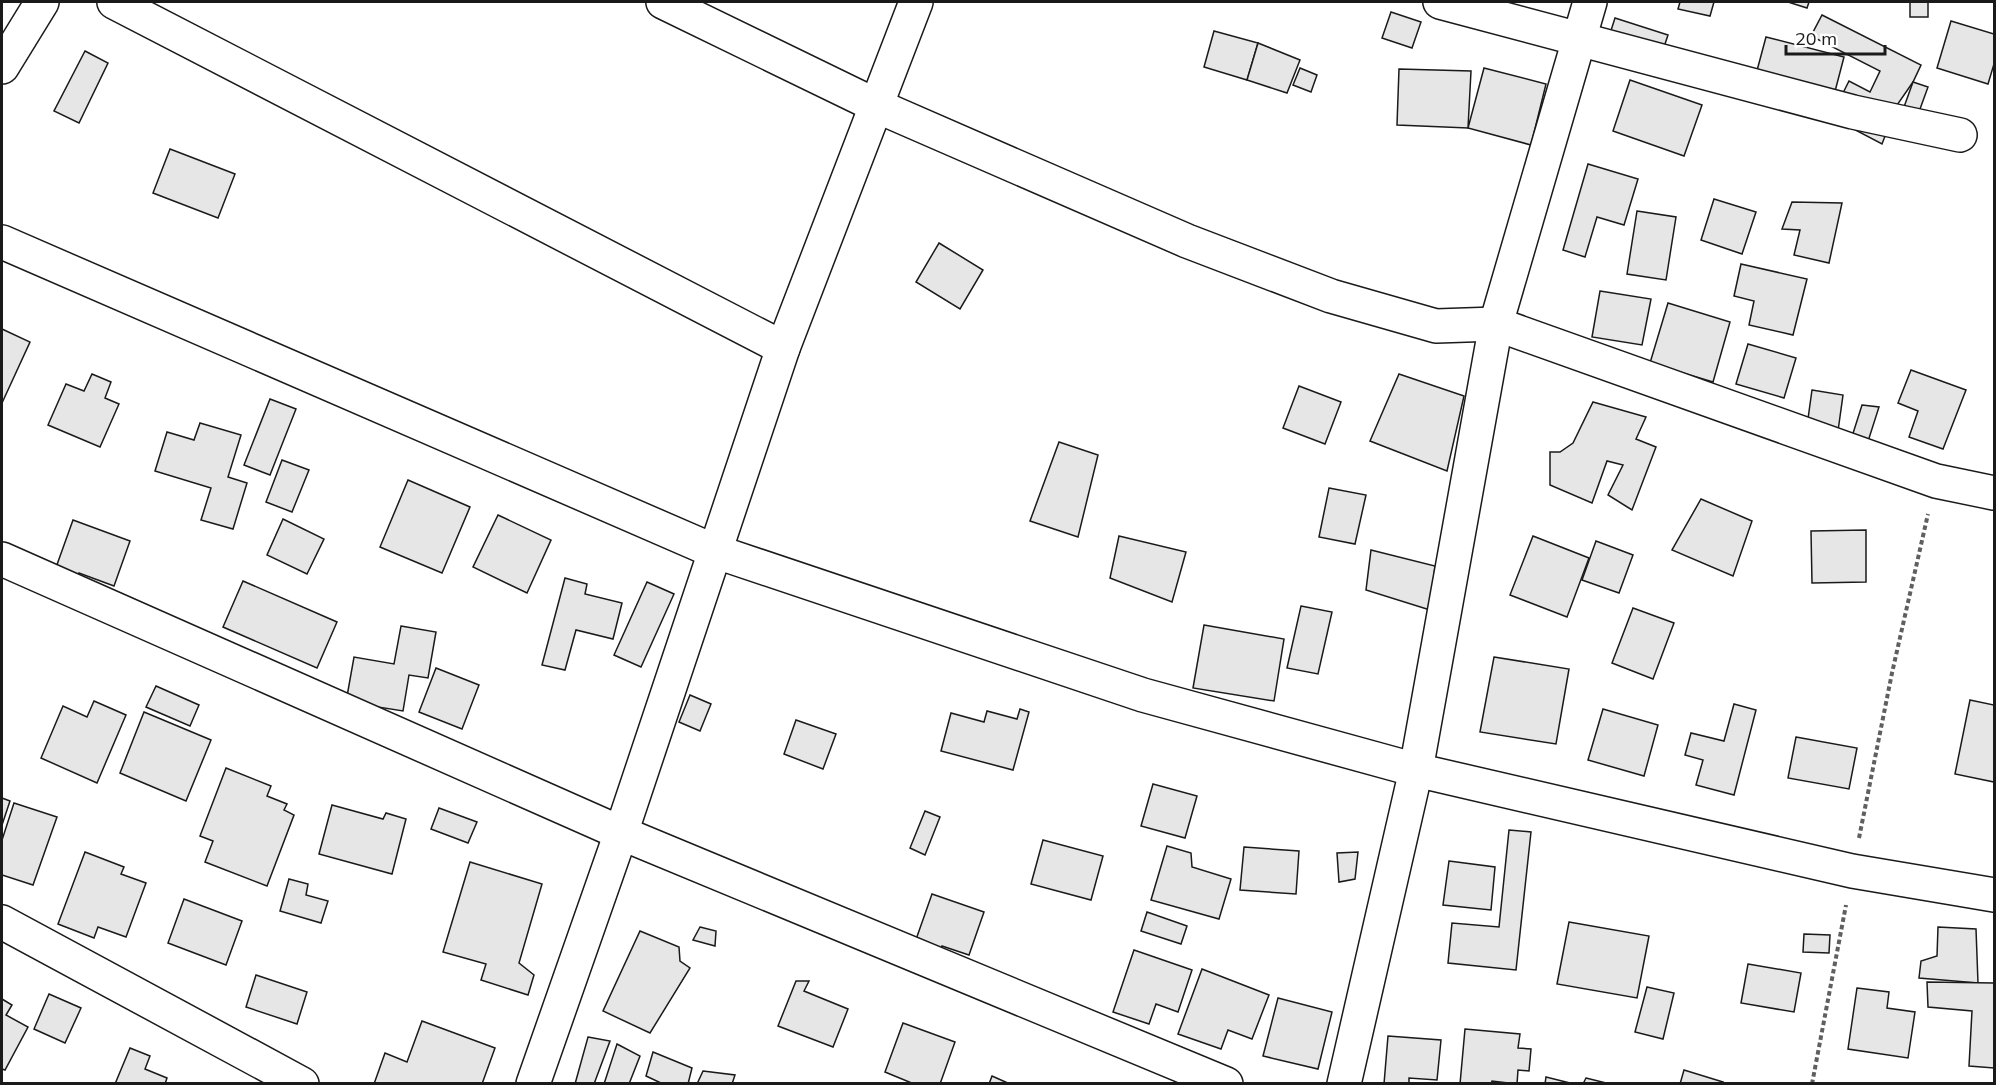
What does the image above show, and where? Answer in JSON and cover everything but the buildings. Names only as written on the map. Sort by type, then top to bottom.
[{"type":"street","points":[[7,46],[42,2]]},
{"type":"street","points":[[114,2],[783,348]]},
{"type":"street","points":[[663,2],[877,106],[1187,242],[1331,296],[1436,326],[1496,324],[1936,481],[1995,494]]},
{"type":"street","points":[[533,1083],[621,833],[783,348],[916,2]]},
{"type":"street","points":[[1440,2],[1853,112],[1960,135]]},
{"type":"street","points":[[1344,1083],[1416,770],[1496,324],[1590,2]]},
{"type":"street","points":[[2,242],[714,551],[1143,694],[1416,770],[1852,871],[1995,895]]},
{"type":"street","points":[[2,559],[621,833],[1226,1083]]},
{"type":"street","points":[[2,922],[302,1083]]},
{"type":"path","points":[[1812,1083],[1892,673],[1936,481]]}]
